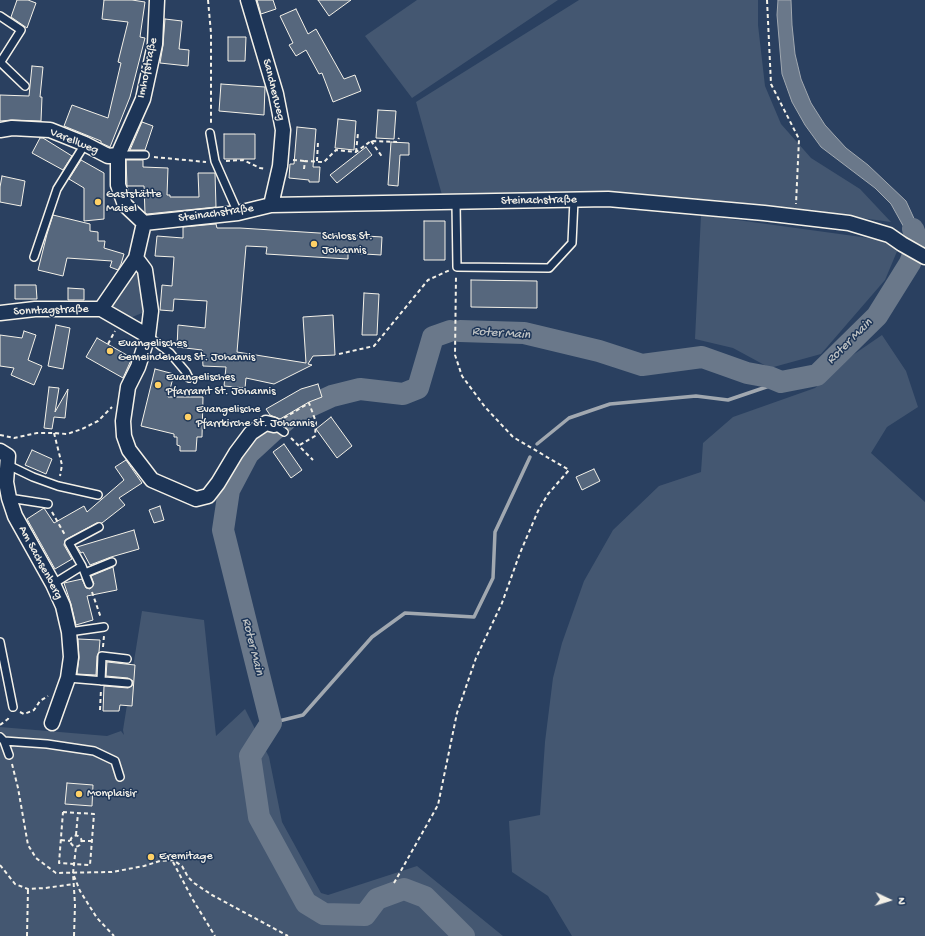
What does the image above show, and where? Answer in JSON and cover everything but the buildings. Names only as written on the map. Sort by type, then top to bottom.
[{"type":"street","name":"Imhofstraße","points":[[118,154],[143,99],[155,44],[157,0]]},
{"type":"street","name":"Sandnerweg","points":[[248,0],[278,100],[283,130],[279,171],[271,205]]},
{"type":"street","name":"Varellweg","points":[[0,130],[12,128],[50,130],[85,144],[108,156],[118,154]]},
{"type":"street","points":[[118,154],[118,186],[125,205],[144,223],[136,258],[101,309],[148,336]]},
{"type":"street","name":"Steinachstraße","points":[[144,223],[238,213],[271,205],[456,203],[608,199],[764,213],[849,223],[889,235],[925,257]]},
{"type":"street","points":[[136,258],[145,270],[148,284],[150,312],[148,336],[138,367],[128,388],[124,421],[124,436],[129,450],[152,480],[196,498],[208,496],[218,483],[236,452],[251,433],[266,423],[279,429]]},
{"type":"street","name":"Sonntagstraße","points":[[0,313],[35,309],[101,309]]},
{"type":"street","points":[[0,451],[8,456],[5,489]]},
{"type":"street","name":"Am Sachsenberg","points":[[5,489],[15,516],[53,584],[63,606],[69,632],[71,658],[68,678],[52,723]]},
{"type":"lane","points":[[0,16],[21,30],[0,63],[25,86]]},
{"type":"lane","points":[[210,133],[215,161],[238,213]]},
{"type":"lane","points":[[34,257],[57,189],[85,144]]},
{"type":"lane","points":[[118,154],[145,155]]},
{"type":"lane","points":[[456,203],[457,267],[549,268],[572,243],[574,200]]},
{"type":"lane","points":[[148,336],[170,353],[186,372],[189,378]]},
{"type":"lane","points":[[8,465],[33,477],[58,486],[98,495]]},
{"type":"lane","points":[[5,489],[48,504]]},
{"type":"lane","points":[[89,584],[69,543],[99,527]]},
{"type":"lane","points":[[53,584],[83,570],[112,562]]},
{"type":"lane","points":[[69,632],[104,627]]},
{"type":"lane","points":[[0,642],[13,707]]},
{"type":"lane","points":[[101,681],[102,656],[127,659]]},
{"type":"lane","points":[[68,678],[128,683]]},
{"type":"lane","points":[[9,755],[2,739],[94,751],[115,761],[120,777]]},
{"type":"path","points":[[208,0],[211,48],[210,133]]},
{"type":"path","points":[[767,0],[771,84],[799,139],[796,217]]},
{"type":"path","points":[[356,152],[358,133]]},
{"type":"path","points":[[304,169],[305,161],[324,162],[336,150],[356,152],[371,140],[397,142],[399,138]]},
{"type":"path","points":[[371,140],[383,158]]},
{"type":"path","points":[[317,161],[318,142]]},
{"type":"path","points":[[145,155],[209,162],[242,160],[260,168],[279,171]]},
{"type":"path","points":[[339,354],[374,346],[428,280],[457,267],[455,355],[462,376],[485,407],[514,437],[569,470],[548,494],[538,511],[520,553],[502,603],[476,658],[457,713],[438,805],[394,883]]},
{"type":"path","points":[[298,446],[315,436],[316,422],[309,403],[279,429],[313,460]]},
{"type":"path","points":[[0,435],[14,438],[37,433],[67,434],[98,421],[112,406]]},
{"type":"path","points":[[54,433],[62,465],[58,486]]},
{"type":"path","points":[[48,504],[69,543]]},
{"type":"path","points":[[100,710],[101,681]]},
{"type":"path","points":[[24,714],[34,710],[40,701],[49,696],[61,697]]},
{"type":"path","points":[[0,725],[8,719],[13,707]]},
{"type":"path","points":[[9,755],[18,788],[28,845],[36,858],[56,873],[112,872],[144,866],[160,861],[173,860],[182,866],[188,877],[200,887],[288,936]]},
{"type":"path","points":[[63,812],[94,814],[90,864],[59,863],[61,840],[63,812]]},
{"type":"path","points":[[76,835],[78,813]]},
{"type":"path","points":[[76,835],[81,841],[92,842]]},
{"type":"path","points":[[70,841],[71,837],[76,835]]},
{"type":"path","points":[[61,840],[70,841],[71,844],[76,847]]},
{"type":"path","points":[[74,936],[75,905],[73,873],[76,847],[81,841]]},
{"type":"path","points":[[173,860],[193,900],[215,936]]},
{"type":"path","points":[[0,866],[15,884],[28,889],[74,884]]},
{"type":"path","points":[[73,873],[80,891],[97,918],[114,936]]},
{"type":"path","points":[[27,936],[28,889]]},
{"type":"shaded area","points":[[417,0],[558,0],[412,98],[365,36]]},
{"type":"shaded area","points":[[579,0],[758,0],[758,25],[765,86],[781,124],[811,158],[860,189],[891,222],[802,210],[605,194],[442,195],[416,102]]},
{"type":"shaded area","points":[[778,0],[791,0],[795,54],[801,79],[811,103],[825,125],[846,148],[868,165],[906,201],[917,225],[925,231],[925,247],[911,240],[891,204],[875,188],[821,147],[805,125],[792,102],[782,74],[777,15]]},
{"type":"shaded area","points":[[701,215],[876,239],[898,249],[885,280],[821,354],[770,368],[733,348],[695,339]]},
{"type":"shaded area","points":[[132,274],[142,274],[145,298],[142,313],[130,318],[115,313],[113,304]]},
{"type":"shaded area","points":[[882,335],[906,371],[918,407],[887,427],[871,453],[925,502],[925,936],[572,936],[548,896],[512,872],[509,821],[540,815],[545,742],[553,678],[562,643],[584,581],[613,530],[659,486],[701,472],[703,443],[733,417],[815,388],[850,357]]},
{"type":"shaded area","name":"Eremitage","points":[[142,611],[204,620],[216,736],[245,709],[269,757],[282,822],[321,893],[328,895],[417,866],[503,936],[0,936],[0,727],[107,736],[121,731],[124,735],[123,730]]},
{"type":"waterway","name":"Roter Main","points":[[460,331],[524,333],[599,351],[642,365],[702,357],[747,373],[769,377],[781,382],[817,375],[877,316],[910,263],[918,242],[913,229]]},
{"type":"waterway","name":"Roter Main","points":[[450,331],[433,337],[418,388],[403,394],[360,389],[332,396],[293,414],[274,430],[248,454],[229,490],[223,530],[271,723],[250,756],[259,817],[306,903],[324,914],[365,915],[377,899],[404,889],[425,897],[464,936]]},
{"type":"waterway","points":[[537,444],[569,418],[610,404],[696,396],[728,400],[781,382]]},
{"type":"waterway","points":[[271,723],[303,715],[372,637],[405,613],[474,617],[493,578],[495,532],[530,457]]},
{"type":"place","name":"Gaststätte Maisel","points":[[98,202]]},
{"type":"place","name":"Schloss St. Johannis","points":[[314,244]]},
{"type":"place","name":"Evangelisches Gemeindehaus St. Johannis","points":[[110,351]]},
{"type":"place","name":"Evangelisches Pfarramt St. Johannis","points":[[158,385]]},
{"type":"place","name":"Evangelische Pfarrkirche St. Johannis","points":[[188,417]]},
{"type":"place","name":"Monplaisir","points":[[79,794]]},
{"type":"place","name":"Eremitage","points":[[151,857]]}]
